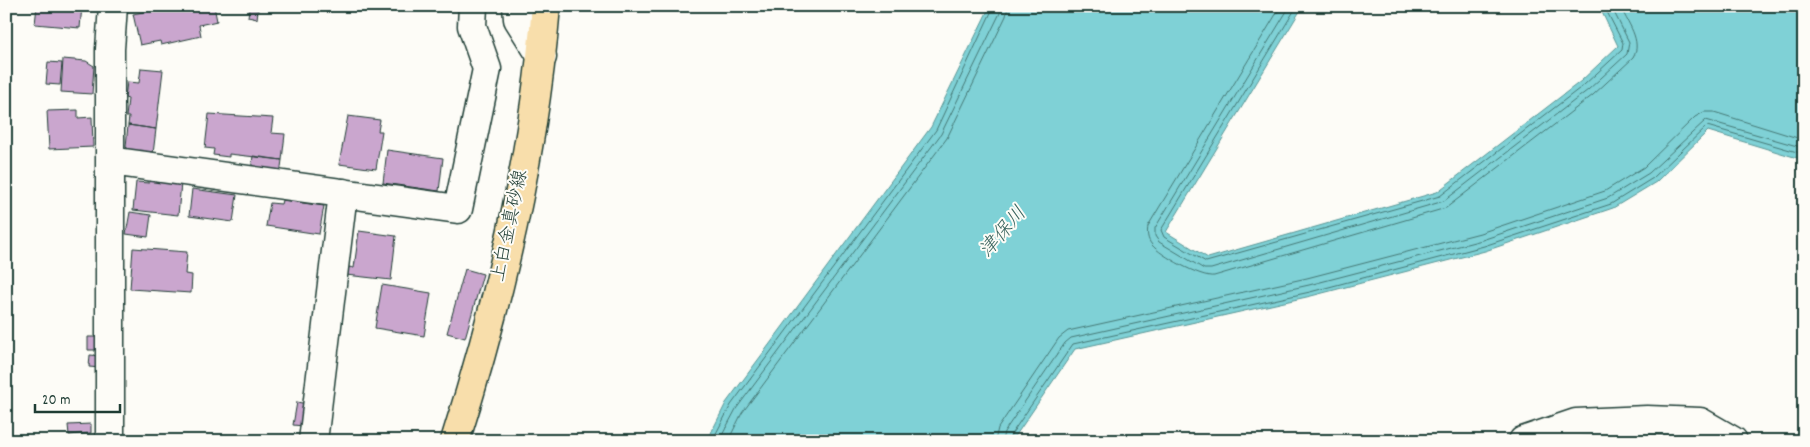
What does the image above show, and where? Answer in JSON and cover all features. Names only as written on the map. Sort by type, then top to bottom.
[{"type":"main road","name":"上白金真砂線","points":[[455,441],[479,364],[515,217],[542,56],[546,6]]},
{"type":"street","points":[[110,441],[110,49],[113,6]]},
{"type":"street","points":[[110,160],[458,210],[488,70],[472,26],[473,6]]},
{"type":"street","points":[[517,6],[518,19],[542,56]]},
{"type":"street","points":[[313,441],[343,193]]},
{"type":"street","points":[[1523,441],[1576,423],[1652,430],[1700,422],[1732,441]]},
{"type":"water","name":"津保川","points":[[990,6],[1303,6],[1166,232],[1208,258],[1437,192],[1581,81],[1618,46],[1599,6],[1804,6],[1804,160],[1708,131],[1656,182],[1613,208],[1485,251],[1311,296],[1075,349],[1012,441],[707,441],[726,403],[931,127]]},
{"type":"building","points":[[37,6],[82,6],[80,28],[35,24]]},
{"type":"building","points":[[151,6],[214,6],[217,21],[199,25],[201,36],[161,45],[160,41],[140,45],[133,14],[152,10]]},
{"type":"building","points":[[249,9],[258,10],[257,19],[248,17]]},
{"type":"building","points":[[63,59],[86,61],[94,66],[92,94],[61,92]]},
{"type":"building","points":[[48,62],[62,63],[60,85],[46,84]]},
{"type":"building","points":[[141,68],[163,70],[156,129],[128,125],[129,117],[126,117],[128,99],[125,98],[127,82],[139,83]]},
{"type":"building","points":[[78,110],[78,118],[92,117],[93,147],[49,149],[47,111]]},
{"type":"building","points":[[209,114],[273,118],[271,133],[285,134],[282,160],[229,154],[229,157],[213,155],[214,149],[205,148]]},
{"type":"building","points":[[348,116],[380,120],[378,131],[382,131],[376,169],[339,164]]},
{"type":"building","points":[[128,125],[156,129],[153,154],[131,151],[126,147]]},
{"type":"building","points":[[387,150],[443,158],[439,191],[383,183]]},
{"type":"building","points":[[253,156],[282,160],[280,175],[251,171]]},
{"type":"building","points":[[150,179],[181,183],[178,215],[133,210],[136,182],[149,183]]},
{"type":"building","points":[[192,189],[237,195],[233,222],[189,216]]},
{"type":"building","points":[[282,200],[324,206],[319,234],[266,226],[270,203],[281,204]]},
{"type":"building","points":[[130,212],[151,215],[148,237],[126,234]]},
{"type":"building","points":[[359,231],[396,236],[391,280],[346,275],[349,267],[354,268]]},
{"type":"building","points":[[133,248],[187,252],[185,274],[192,275],[191,293],[130,289]]},
{"type":"building","points":[[465,269],[483,274],[465,338],[447,333]]},
{"type":"building","points":[[382,285],[431,293],[424,336],[375,328]]},
{"type":"building","points":[[88,337],[97,337],[97,350],[88,350]]},
{"type":"building","points":[[90,355],[101,356],[100,368],[89,367]]},
{"type":"building","points":[[297,402],[307,404],[303,426],[293,425]]},
{"type":"building","points":[[91,424],[91,433],[69,435],[68,425]]}]
